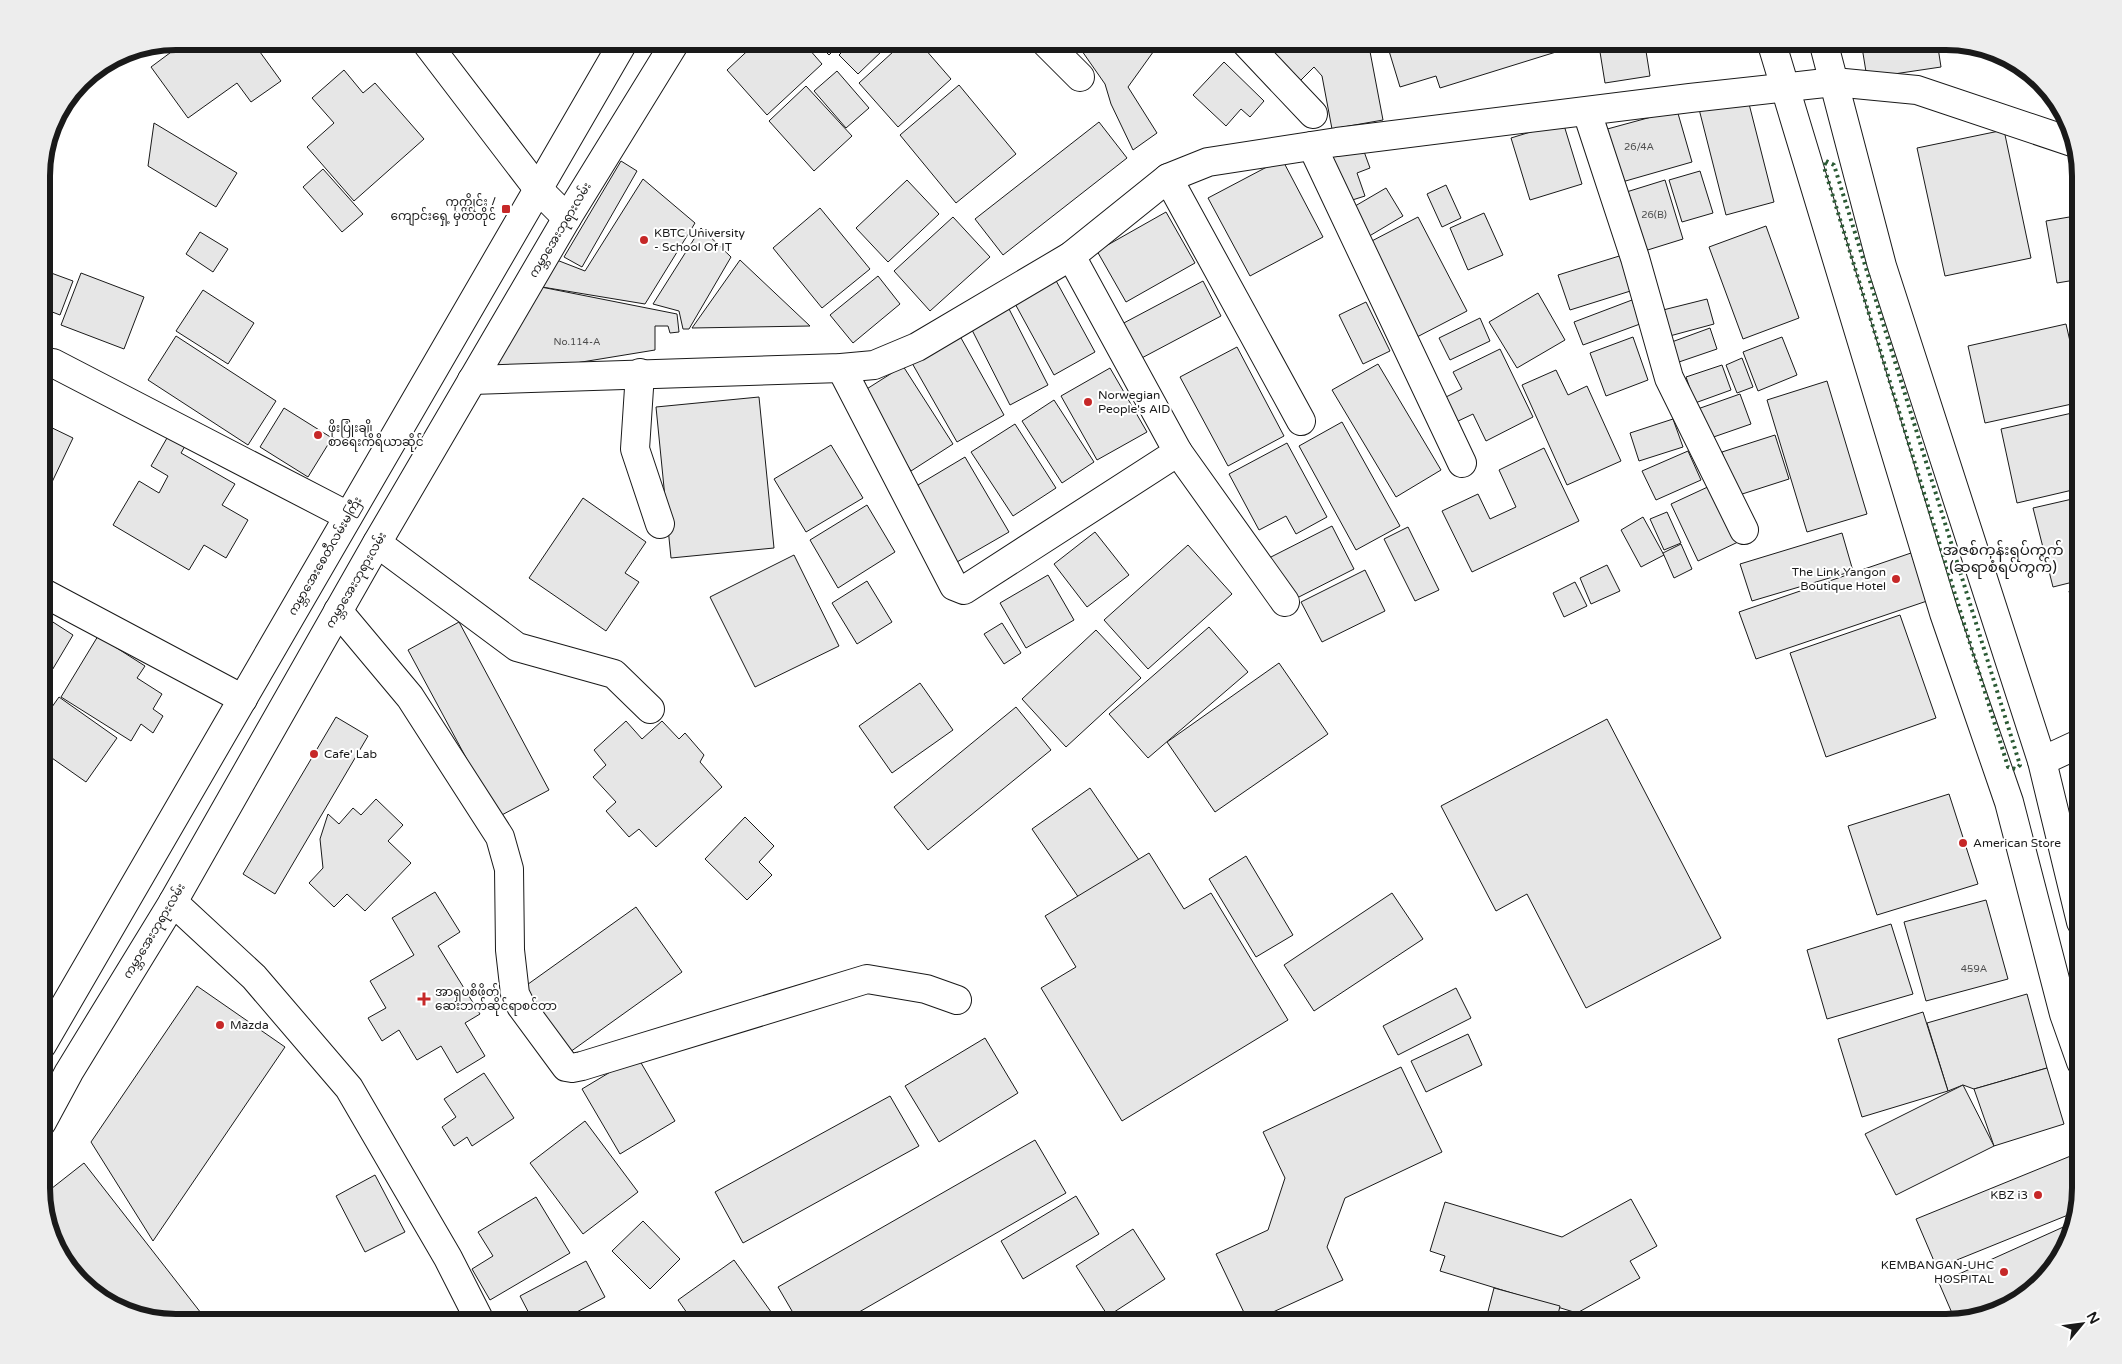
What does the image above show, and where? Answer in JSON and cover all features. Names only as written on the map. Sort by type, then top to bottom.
[{"type":"street","points":[[432,50],[538,189],[567,218]]},
{"type":"street","points":[[619,50],[432,371],[472,380],[841,368],[874,365],[917,347],[1071,256],[1168,178],[1208,162],[1312,146],[1690,98],[1834,82],[1917,90],[2067,140]]},
{"type":"street","name":"ကမ္ဘာအေးဘုရားလမ်း","points":[[50,1107],[69,1072],[172,902],[377,543],[567,218],[670,50]]},
{"type":"street","points":[[1053,50],[1080,78]]},
{"type":"street","points":[[1253,50],[1313,114]]},
{"type":"street","points":[[1774,50],[1944,613],[2009,802],[2072,1011]]},
{"type":"street","points":[[1825,50],[1882,266],[2042,761],[2072,885]]},
{"type":"street","points":[[1587,112],[1635,258],[1669,378],[1744,530]]},
{"type":"street","points":[[1312,146],[1462,463]]},
{"type":"street","points":[[1168,178],[1301,421]]},
{"type":"street","points":[[1071,256],[1178,452],[1285,602]]},
{"type":"street","points":[[53,363],[348,516]]},
{"type":"street","points":[[841,368],[954,586],[964,590],[1178,452]]},
{"type":"street","name":"ကမ္ဘာအေးစေတီလမ်းမကြီး","points":[[243,699],[432,371]]},
{"type":"street","points":[[640,374],[635,449],[660,524]]},
{"type":"street","points":[[377,543],[517,647],[614,674],[650,709]]},
{"type":"street","points":[[50,596],[243,699],[50,1031]]},
{"type":"street","points":[[338,611],[410,697],[454,761],[500,837],[509,869],[510,950],[515,994],[521,1006],[566,1067],[582,1066],[866,979],[926,989],[957,1000]]},
{"type":"street","points":[[2042,761],[2072,747]]},
{"type":"street","points":[[172,902],[254,977],[349,1088],[448,1258],[476,1314]]},
{"type":"building","points":[[174,50],[259,50],[281,81],[251,102],[237,83],[188,118],[151,67]]},
{"type":"building","points":[[748,50],[810,50],[822,64],[767,115],[727,70]]},
{"type":"building","points":[[824,50],[834,50],[829,55]]},
{"type":"building","points":[[844,50],[883,50],[858,74],[839,55]]},
{"type":"building","points":[[895,50],[926,50],[951,79],[898,127],[859,83]]},
{"type":"building","points":[[1081,50],[1155,50],[1128,87],[1157,133],[1133,150],[1111,104],[1105,84]]},
{"type":"building","points":[[1272,50],[1370,50],[1383,120],[1332,129],[1322,76],[1314,67],[1297,84],[1268,54]]},
{"type":"building","points":[[1389,50],[1562,50],[1440,88],[1436,76],[1400,87]]},
{"type":"building","points":[[1646,50],[1650,76],[1605,83],[1600,52]]},
{"type":"building","points":[[1862,50],[1938,50],[1941,67],[1867,78]]},
{"type":"building","points":[[1224,62],[1264,101],[1250,117],[1241,109],[1226,126],[1193,95]]},
{"type":"building","points":[[344,70],[363,93],[375,83],[424,139],[354,201],[307,147],[334,123],[312,98]]},
{"type":"building","points":[[837,71],[869,108],[846,128],[814,91]]},
{"type":"building","points":[[959,85],[1016,154],[956,203],[900,135]]},
{"type":"building","points":[[806,86],[852,136],[814,171],[769,121]]},
{"type":"building","points":[[1747,96],[1774,202],[1726,215],[1699,109]]},
{"type":"building","points":[[1677,110],[1692,162],[1615,184],[1600,131]]},
{"type":"building","points":[[1099,122],[1127,158],[1003,255],[975,219]]},
{"type":"building","points":[[1563,122],[1582,184],[1530,200],[1511,138]]},
{"type":"building","points":[[154,123],[237,173],[216,207],[148,166]]},
{"type":"building","points":[[2004,130],[2031,258],[1945,276],[1917,148]]},
{"type":"building","points":[[1362,146],[1370,168],[1357,173],[1365,196],[1346,202],[1331,157]]},
{"type":"building","points":[[1282,159],[1323,237],[1250,276],[1208,198]]},
{"type":"building","points":[[621,161],[637,171],[582,267],[564,257]]},
{"type":"building","points":[[323,169],[363,214],[342,232],[303,187]]},
{"type":"building","points":[[1700,171],[1713,213],[1682,222],[1669,180]]},
{"type":"building","name":"KBTC University - School Of IT","points":[[643,179],[695,223],[645,304],[536,286],[549,257],[585,271]]},
{"type":"building","points":[[907,180],[939,214],[888,262],[856,228]]},
{"type":"building","points":[[1665,180],[1683,239],[1638,253],[1620,194]]},
{"type":"building","points":[[1446,185],[1461,218],[1442,227],[1427,194]]},
{"type":"building","points":[[1386,188],[1403,216],[1366,238],[1350,209]]},
{"type":"building","points":[[820,208],[870,269],[822,308],[773,248]]},
{"type":"building","points":[[1166,212],[1195,263],[1126,302],[1097,251]]},
{"type":"building","points":[[1484,213],[1503,255],[1468,270],[1450,228]]},
{"type":"building","points":[[953,217],[990,257],[930,311],[894,271]]},
{"type":"building","points":[[1418,217],[1467,311],[1415,338],[1366,244]]},
{"type":"building","points":[[2072,217],[2072,280],[2057,283],[2046,221]]},
{"type":"building","points":[[1766,226],[1799,318],[1743,339],[1709,247]]},
{"type":"building","points":[[701,228],[731,257],[689,329],[683,329],[679,311],[653,304]]},
{"type":"building","points":[[200,232],[228,249],[213,272],[186,254]]},
{"type":"building","points":[[1629,253],[1640,288],[1570,310],[1558,275]]},
{"type":"building","points":[[740,260],[810,326],[692,328]]},
{"type":"building","points":[[50,273],[73,281],[60,315],[50,311]]},
{"type":"building","points":[[81,273],[144,297],[124,349],[61,325]]},
{"type":"building","points":[[878,276],[900,304],[853,343],[830,315]]},
{"type":"building","points":[[1054,277],[1095,352],[1054,375],[1013,300]]},
{"type":"building","points":[[1203,281],[1221,316],[1138,360],[1120,325]]},
{"type":"building","points":[[536,286],[677,314],[679,332],[670,333],[668,326],[655,326],[655,350],[472,380]]},
{"type":"building","points":[[203,290],[254,323],[228,364],[176,331]]},
{"type":"building","points":[[1538,293],[1565,340],[1517,368],[1489,322]]},
{"type":"building","points":[[1707,299],[1714,324],[1666,337],[1659,311]]},
{"type":"building","points":[[1632,300],[1640,324],[1583,345],[1574,322]]},
{"type":"building","points":[[1366,302],[1390,351],[1363,364],[1339,315]]},
{"type":"building","points":[[1008,307],[1048,385],[1010,405],[970,326]]},
{"type":"building","points":[[1480,318],[1490,341],[1450,360],[1439,338]]},
{"type":"building","points":[[2066,324],[2072,350],[2072,404],[1985,423],[1968,346]]},
{"type":"building","points":[[1710,328],[1717,349],[1676,363],[1669,343]]},
{"type":"building","points":[[956,329],[1004,415],[957,442],[908,356]]},
{"type":"building","points":[[176,336],[276,401],[248,445],[148,380]]},
{"type":"building","points":[[1633,337],[1648,380],[1606,396],[1590,353]]},
{"type":"building","points":[[1782,337],[1797,375],[1758,391],[1743,352]]},
{"type":"building","points":[[1237,347],[1284,436],[1228,466],[1180,377]]},
{"type":"building","points":[[1500,349],[1533,417],[1486,441],[1473,414],[1456,422],[1444,398],[1462,389],[1453,372]]},
{"type":"building","points":[[1742,358],[1753,387],[1737,393],[1726,365]]},
{"type":"building","points":[[1378,364],[1441,470],[1396,497],[1332,390]]},
{"type":"building","points":[[1722,365],[1731,390],[1695,403],[1686,377]]},
{"type":"building","points":[[903,366],[953,444],[911,471],[862,392]]},
{"type":"building","points":[[1110,368],[1147,432],[1097,460],[1061,396]]},
{"type":"building","points":[[1556,370],[1568,395],[1587,386],[1621,461],[1567,485],[1522,385]]},
{"type":"building","points":[[1827,381],[1867,514],[1807,532],[1767,400]]},
{"type":"building","points":[[1740,394],[1751,424],[1702,441],[1692,411]]},
{"type":"building","points":[[759,397],[774,548],[671,558],[656,407]]},
{"type":"building","points":[[1054,400],[1094,462],[1062,483],[1022,421]]},
{"type":"building","points":[[284,408],[332,438],[308,477],[260,447]]},
{"type":"building","points":[[2072,413],[2072,490],[2017,503],[2001,429]]},
{"type":"building","points":[[1673,419],[1683,447],[1639,461],[1630,433]]},
{"type":"building","points":[[1342,422],[1400,526],[1356,550],[1299,446]]},
{"type":"building","points":[[175,424],[192,434],[181,453],[235,484],[222,505],[248,520],[226,558],[204,545],[189,570],[113,525],[139,481],[159,493],[168,476],[151,466]]},
{"type":"building","points":[[1015,424],[1056,488],[1013,516],[971,452]]},
{"type":"building","points":[[50,427],[73,438],[50,486]]},
{"type":"building","points":[[1775,435],[1789,479],[1736,496],[1722,452]]},
{"type":"building","points":[[1287,443],[1327,517],[1296,534],[1286,516],[1259,530],[1229,474]]},
{"type":"building","points":[[831,445],[863,498],[806,532],[774,479]]},
{"type":"building","points":[[1544,448],[1579,521],[1472,572],[1442,511],[1478,494],[1490,519],[1516,507],[1499,470]]},
{"type":"building","points":[[1688,451],[1701,480],[1656,500],[1642,471]]},
{"type":"building","points":[[965,457],[1009,532],[957,562],[913,488]]},
{"type":"building","points":[[1712,485],[1738,542],[1698,561],[1671,504]]},
{"type":"building","points":[[583,498],[646,542],[625,573],[639,582],[606,631],[529,578]]},
{"type":"building","points":[[2072,499],[2072,582],[2053,587],[2033,508]]},
{"type":"building","points":[[867,505],[895,552],[838,588],[810,540]]},
{"type":"building","points":[[1667,512],[1681,543],[1664,550],[1650,519]]},
{"type":"building","points":[[1643,517],[1664,555],[1641,567],[1621,530]]},
{"type":"building","points":[[1332,526],[1354,569],[1291,601],[1269,558]]},
{"type":"building","points":[[1408,527],[1439,590],[1415,601],[1384,539]]},
{"type":"building","points":[[1095,532],[1129,575],[1087,607],[1054,564]]},
{"type":"building","points":[[1842,533],[1853,571],[1752,601],[1740,564]]},
{"type":"building","points":[[1681,544],[1692,569],[1674,578],[1663,553]]},
{"type":"building","points":[[1188,545],[1232,594],[1148,669],[1104,620]]},
{"type":"building","points":[[1911,553],[1927,601],[1756,659],[1739,612]]},
{"type":"building","points":[[794,555],[839,646],[755,687],[710,597]]},
{"type":"building","points":[[1607,565],[1620,591],[1591,604],[1580,578]]},
{"type":"building","points":[[1365,570],[1385,611],[1322,642],[1301,602]]},
{"type":"building","points":[[1048,575],[1074,620],[1026,648],[1000,603]]},
{"type":"building","points":[[867,581],[892,622],[857,644],[832,603]]},
{"type":"building","points":[[1575,582],[1587,606],[1564,617],[1553,593]]},
{"type":"building","points":[[2072,590],[2072,602],[2069,591]]},
{"type":"building","points":[[1900,615],[1936,718],[1826,757],[1790,653]]},
{"type":"building","points":[[50,620],[73,635],[50,671]]},
{"type":"building","points":[[459,622],[549,790],[498,817],[408,650]]},
{"type":"building","points":[[1002,623],[1021,653],[1004,664],[984,634]]},
{"type":"building","points":[[1209,627],[1248,672],[1148,758],[1109,714]]},
{"type":"building","points":[[1096,630],[1141,678],[1066,747],[1022,699]]},
{"type":"building","points":[[98,636],[145,666],[137,678],[162,694],[153,709],[163,716],[153,733],[141,724],[131,741],[61,697]]},
{"type":"building","points":[[1279,663],[1328,734],[1215,812],[1167,742]]},
{"type":"building","points":[[920,683],[953,730],[892,773],[859,726]]},
{"type":"building","points":[[59,697],[117,738],[86,782],[50,757],[50,710]]},
{"type":"building","points":[[1016,707],[1051,750],[928,850],[894,807]]},
{"type":"building","points":[[336,717],[368,736],[275,894],[243,874]]},
{"type":"building","points":[[1607,719],[1721,938],[1586,1008],[1527,894],[1496,911],[1441,806]]},
{"type":"building","points":[[626,721],[642,739],[662,721],[679,739],[685,733],[704,755],[700,762],[722,787],[656,847],[639,829],[629,837],[606,811],[616,802],[593,777],[606,765],[594,750]]},
{"type":"building","points":[[1090,788],[1139,860],[1081,901],[1032,829]]},
{"type":"building","points":[[1949,794],[1978,884],[1877,915],[1848,826]]},
{"type":"building","points":[[376,799],[403,825],[388,841],[411,863],[365,911],[347,894],[334,907],[309,883],[323,868],[320,839],[328,814],[339,824],[353,808],[361,815]]},
{"type":"building","points":[[745,817],[774,846],[759,862],[772,875],[747,900],[705,859]]},
{"type":"building","points":[[1149,853],[1184,909],[1211,893],[1288,1020],[1122,1121],[1041,988],[1076,967],[1045,916]]},
{"type":"building","points":[[1246,856],[1293,935],[1256,957],[1209,879]]},
{"type":"building","points":[[435,892],[460,932],[438,946],[480,1014],[465,1023],[485,1056],[457,1073],[441,1046],[417,1060],[399,1030],[382,1041],[368,1018],[386,1008],[370,981],[414,955],[392,918]]},
{"type":"building","points":[[1392,893],[1423,939],[1314,1011],[1284,965]]},
{"type":"building","points":[[1986,900],[2008,979],[1926,1001],[1904,922]]},
{"type":"building","points":[[636,907],[682,972],[563,1057],[517,992]]},
{"type":"building","points":[[1891,924],[1913,994],[1827,1019],[1807,950]]},
{"type":"building","points":[[197,986],[285,1047],[153,1241],[91,1142]]},
{"type":"building","points":[[1456,988],[1471,1018],[1398,1055],[1383,1026]]},
{"type":"building","points":[[2027,994],[2047,1068],[1974,1089],[1963,1085],[1948,1091],[1927,1023]]},
{"type":"building","points":[[1923,1012],[1948,1091],[1862,1117],[1838,1039]]},
{"type":"building","points":[[1468,1034],[1482,1065],[1426,1092],[1411,1061]]},
{"type":"building","points":[[985,1038],[1018,1093],[939,1142],[905,1086]]},
{"type":"building","points":[[637,1056],[675,1121],[620,1154],[582,1089]]},
{"type":"building","points":[[1401,1067],[1442,1152],[1345,1198],[1327,1247],[1343,1280],[1269,1314],[1245,1314],[1216,1254],[1268,1230],[1285,1178],[1263,1132]]},
{"type":"building","points":[[2047,1068],[2064,1124],[1994,1146],[1974,1089]]},
{"type":"building","points":[[484,1073],[514,1118],[472,1146],[467,1137],[454,1146],[442,1127],[456,1117],[444,1099]]},
{"type":"building","points":[[1963,1085],[1994,1146],[1896,1195],[1865,1134]]},
{"type":"building","points":[[890,1096],[919,1146],[743,1243],[715,1192]]},
{"type":"building","points":[[585,1121],[638,1192],[583,1234],[530,1163]]},
{"type":"building","points":[[1035,1140],[1066,1193],[856,1314],[794,1314],[778,1287]]},
{"type":"building","points":[[2072,1155],[2072,1188],[2069,1215],[1937,1268],[1916,1219]]},
{"type":"building","points":[[84,1163],[201,1313],[176,1314],[152,1312],[120,1301],[93,1283],[71,1258],[60,1236],[52,1212],[50,1190]]},
{"type":"building","points":[[375,1175],[405,1232],[365,1252],[336,1196]]},
{"type":"building","points":[[1076,1196],[1099,1234],[1023,1279],[1001,1241]]},
{"type":"building","points":[[536,1197],[570,1253],[490,1300],[472,1269],[493,1256],[478,1232]]},
{"type":"building","points":[[1631,1199],[1657,1246],[1630,1261],[1640,1278],[1577,1313],[1440,1271],[1445,1256],[1430,1251],[1445,1202],[1562,1237]]},
{"type":"building","points":[[643,1221],[680,1259],[650,1289],[612,1251]]},
{"type":"building","name":"KEMBANGAN-UHC HOSPITAL","points":[[2066,1226],[2055,1251],[2041,1271],[2016,1293],[2002,1301],[1970,1312],[1952,1314],[1939,1283]]},
{"type":"building","points":[[1133,1229],[1165,1279],[1111,1314],[1107,1314],[1076,1266]]},
{"type":"building","points":[[734,1260],[773,1314],[688,1314],[678,1300]]},
{"type":"building","points":[[586,1261],[605,1297],[573,1314],[529,1314],[520,1296]]},
{"type":"building","points":[[1494,1288],[1560,1306],[1558,1314],[1487,1314]]},
{"type":"hedge","points":[[1826,161],[1834,165],[2020,765],[2016,769],[2008,767],[1824,167],[1826,161]]},
{"type":"place","name":"ကုက္ကိုင်း / ကျောင်းရှေ့ မှတ်တိုင်","points":[[506,209]]},
{"type":"place","name":"KBTC University - School Of IT","points":[[644,240]]},
{"type":"place","name":"Norwegian People's AID","points":[[1088,402]]},
{"type":"place","name":"ဖိုးပြုံးချို စာရေးကိရိယာဆိုင်","points":[[318,435]]},
{"type":"place","name":"The Link Yangon Boutique Hotel","points":[[1896,579]]},
{"type":"place","name":"Cafe' Lab","points":[[314,754]]},
{"type":"place","name":"American Store","points":[[1963,843]]},
{"type":"place","name":"အာရှပစိဖိတ် ဆေးဘက်ဆိုင်ရာစင်တာ","points":[[424,999]]},
{"type":"place","name":"Mazda","points":[[220,1025]]},
{"type":"place","name":"KBZ i3","points":[[2038,1195]]},
{"type":"place","name":"KEMBANGAN-UHC HOSPITAL","points":[[2004,1272]]},
{"type":"district","name":"အဇစ်ကုန်းရပ်ကွက် (ဆရာစံရပ်ကွက်)","points":[[2003,558]]}]
